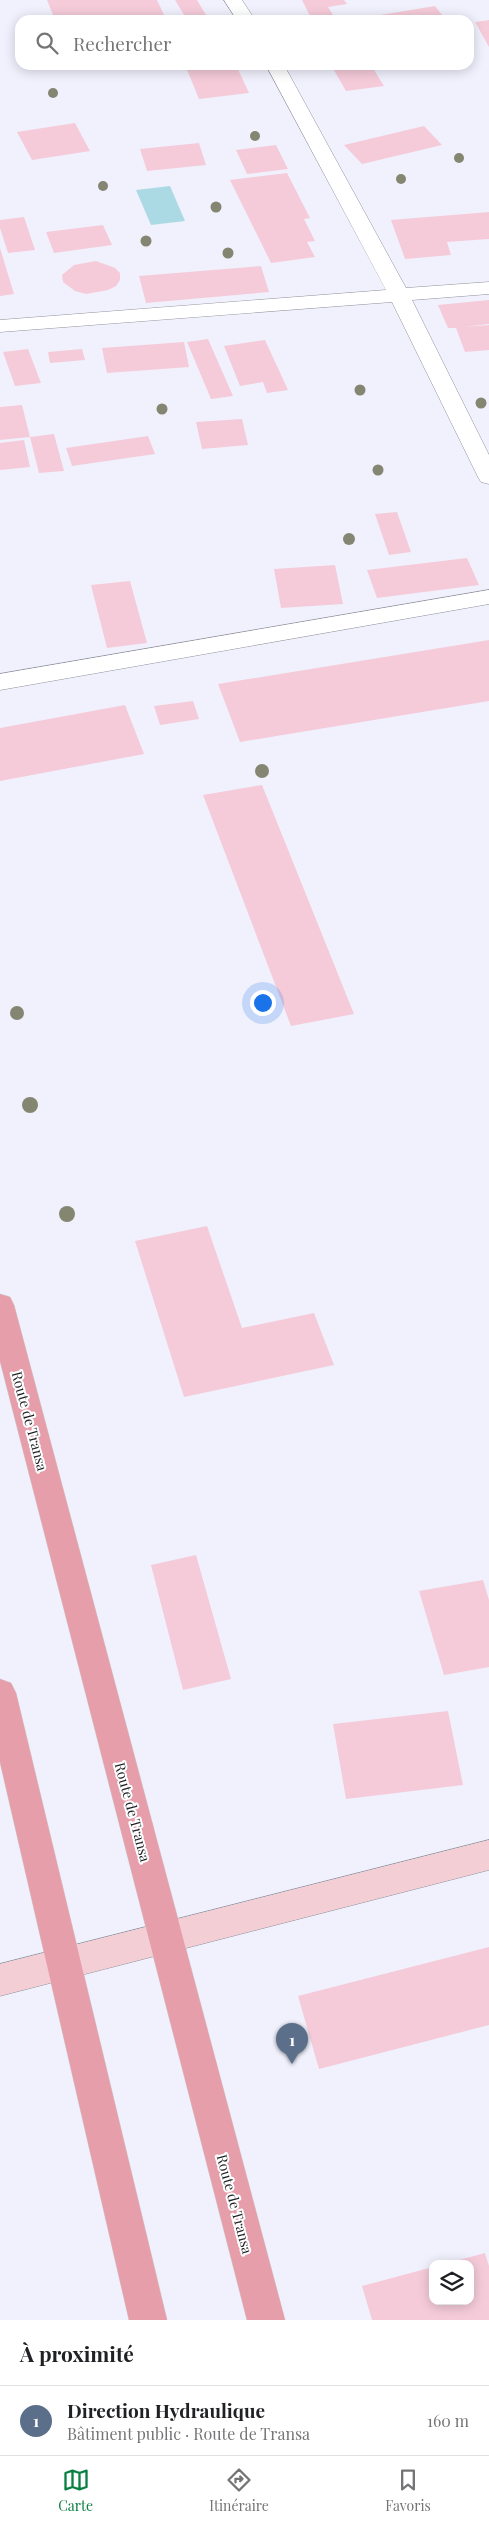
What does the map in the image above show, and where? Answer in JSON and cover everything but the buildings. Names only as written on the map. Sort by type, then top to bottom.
[{"type":"main road","name":"Route de Transa","points":[[0,1305],[266,2320]]},
{"type":"main road","points":[[0,1693],[148,2320]]},
{"type":"street","points":[[233,0],[243,15]]},
{"type":"street","points":[[278,70],[379,255],[489,478]]},
{"type":"street","points":[[0,326],[489,288]]},
{"type":"street","points":[[0,682],[489,598]]},
{"type":"street","points":[[0,1980],[165,1936],[489,1855]]},
{"type":"water","points":[[170,186],[185,221],[151,225],[136,190]]},
{"type":"place","name":"Direction Hydraulique","points":[[292,2064]]}]
